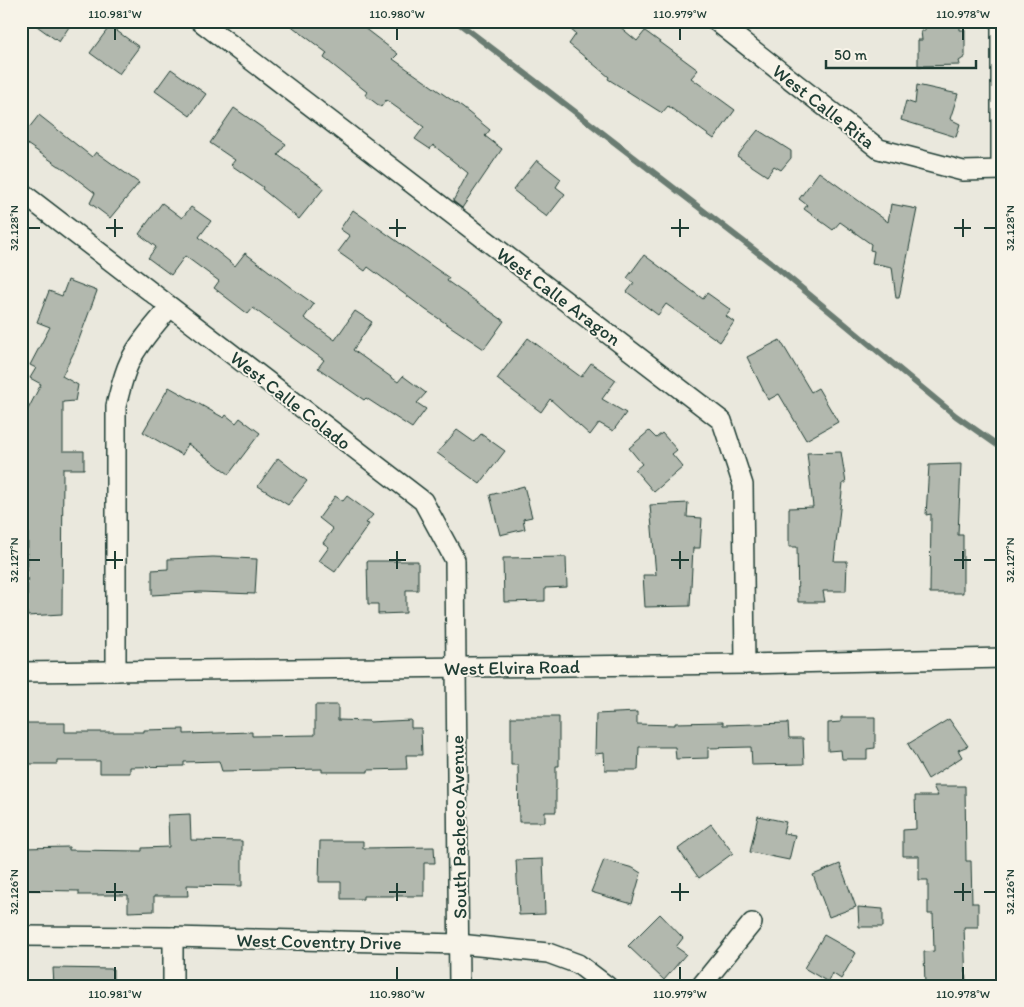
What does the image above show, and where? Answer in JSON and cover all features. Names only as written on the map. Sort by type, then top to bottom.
[{"type":"street","name":"West Calle Aragon","points":[[200,21],[722,420],[743,485],[745,664]]},
{"type":"street","name":"West Calle Rita","points":[[716,21],[879,149],[963,171],[1002,170]]},
{"type":"street","points":[[1001,21],[1002,170]]},
{"type":"street","name":"West Calle Colado","points":[[21,192],[423,501],[455,560],[456,667]]},
{"type":"street","points":[[116,671],[116,406],[122,381],[130,361],[170,307]]},
{"type":"street","name":"West Elvira Road","points":[[21,672],[745,664],[1003,658]]},
{"type":"street","name":"South Pacheco Avenue","points":[[456,667],[459,986]]},
{"type":"street","points":[[701,986],[752,923]]},
{"type":"street","name":"West Coventry Drive","points":[[21,936],[173,937],[459,944],[548,953],[578,964],[607,986]]},
{"type":"street","points":[[173,937],[173,986]]},
{"type":"building","points":[[30,21],[73,21],[59,42]]},
{"type":"building","points":[[285,21],[355,21],[398,54],[393,59],[463,108],[490,130],[485,136],[502,149],[462,208],[453,201],[468,173],[433,145],[430,149],[415,139],[424,127],[386,100],[381,107],[365,95],[367,92],[324,58],[327,53]]},
{"type":"building","points":[[560,21],[613,21],[637,41],[645,31],[698,70],[691,78],[735,110],[714,139],[668,106],[662,113],[608,79],[609,77],[569,44],[576,34]]},
{"type":"building","points":[[925,21],[960,21],[960,30],[965,30],[965,57],[959,61],[960,65],[918,66],[918,40],[922,40],[921,31],[925,31]]},
{"type":"building","points":[[110,26],[139,47],[119,74],[90,53]]},
{"type":"building","points":[[171,69],[206,94],[190,116],[155,91]]},
{"type":"building","points":[[917,85],[958,94],[950,119],[960,124],[956,137],[901,120],[906,101],[915,104]]},
{"type":"building","points":[[234,108],[286,144],[278,155],[324,188],[299,219],[262,189],[263,187],[231,165],[235,160],[210,143]]},
{"type":"building","points":[[39,115],[92,157],[96,152],[139,183],[110,218],[90,203],[95,193],[60,166],[21,140]]},
{"type":"building","points":[[758,130],[791,151],[791,158],[781,170],[774,166],[767,176],[737,156]]},
{"type":"building","points":[[537,160],[561,179],[556,187],[565,194],[547,217],[513,190]]},
{"type":"building","points":[[819,172],[888,222],[891,204],[917,209],[899,298],[896,298],[892,267],[872,263],[874,251],[870,250],[871,244],[840,222],[833,230],[804,209],[807,205],[799,199]]},
{"type":"building","points":[[162,203],[182,218],[191,207],[211,221],[199,237],[235,266],[245,253],[314,304],[304,318],[335,340],[355,311],[372,322],[353,350],[398,382],[403,376],[426,393],[417,403],[426,409],[412,428],[366,398],[364,400],[318,368],[324,360],[253,308],[248,314],[214,288],[219,281],[185,256],[171,275],[148,258],[156,247],[139,234]]},
{"type":"building","points":[[353,210],[449,278],[447,281],[504,321],[484,349],[426,310],[368,267],[365,271],[338,252],[350,236],[340,229]]},
{"type":"building","points":[[644,255],[703,299],[707,293],[731,310],[726,316],[734,322],[720,342],[666,304],[658,315],[627,292],[634,283],[627,278]]},
{"type":"building","points":[[68,280],[97,291],[75,350],[62,376],[78,385],[75,401],[63,402],[63,451],[84,451],[84,469],[63,469],[62,614],[27,616],[28,531],[26,531],[21,488],[25,487],[24,417],[41,384],[30,378],[36,368],[30,365],[50,327],[37,322],[49,291],[62,296]]},
{"type":"building","points":[[528,338],[581,377],[591,363],[616,380],[602,399],[626,413],[613,431],[599,423],[590,435],[550,399],[541,412],[497,379]]},
{"type":"building","points":[[780,340],[811,392],[818,388],[838,422],[806,440],[779,394],[768,400],[747,357]]},
{"type":"building","points":[[169,387],[224,418],[226,415],[236,423],[240,418],[260,433],[229,474],[188,444],[182,455],[143,432]]},
{"type":"building","points":[[457,430],[474,442],[481,434],[505,451],[480,484],[437,453]]},
{"type":"building","points":[[649,431],[656,438],[662,433],[677,450],[672,454],[683,467],[654,492],[635,470],[642,464],[629,448]]},
{"type":"building","points":[[841,452],[846,483],[843,483],[834,561],[847,561],[846,591],[823,591],[825,602],[798,602],[797,547],[789,547],[789,508],[813,507],[807,453]]},
{"type":"building","points":[[278,458],[307,481],[288,505],[258,486]]},
{"type":"building","points":[[961,464],[958,535],[963,535],[963,593],[930,593],[931,514],[926,515],[929,465]]},
{"type":"building","points":[[524,486],[532,517],[523,519],[525,529],[500,535],[490,495]]},
{"type":"building","points":[[335,496],[343,501],[347,496],[373,515],[366,523],[369,524],[335,572],[319,561],[329,547],[323,543],[333,529],[319,518]]},
{"type":"building","points":[[688,503],[687,517],[702,518],[700,548],[693,548],[690,606],[645,607],[643,575],[656,575],[650,505]]},
{"type":"building","points":[[213,557],[257,559],[255,594],[200,592],[152,595],[152,570],[168,569],[168,559]]},
{"type":"building","points":[[566,557],[567,587],[545,588],[545,601],[504,602],[503,558]]},
{"type":"building","points":[[367,561],[418,561],[418,590],[406,590],[406,613],[378,614],[378,604],[368,604]]},
{"type":"building","points":[[315,705],[338,705],[338,720],[369,722],[411,720],[411,728],[421,728],[422,755],[406,755],[407,769],[368,770],[368,772],[322,772],[322,769],[222,771],[219,761],[184,762],[184,766],[130,767],[130,773],[100,773],[100,761],[57,761],[57,764],[21,764],[21,723],[65,723],[65,732],[144,732],[144,730],[184,729],[184,734],[252,732],[252,736],[315,735]]},
{"type":"building","points":[[637,712],[637,724],[675,725],[675,723],[723,722],[723,725],[788,723],[789,738],[803,738],[804,764],[752,765],[751,747],[708,748],[708,758],[676,759],[675,747],[639,747],[638,770],[605,770],[604,753],[595,754],[596,714]]},
{"type":"building","points":[[511,717],[559,717],[559,766],[556,766],[556,812],[545,812],[545,822],[519,822],[518,765],[511,765]]},
{"type":"building","points":[[841,717],[875,717],[875,748],[867,749],[867,759],[842,759],[841,750],[828,751],[828,723],[841,722]]},
{"type":"building","points":[[949,719],[968,746],[958,750],[962,757],[928,779],[908,744]]},
{"type":"building","points":[[933,786],[965,786],[966,861],[971,861],[972,903],[978,903],[978,927],[964,927],[966,985],[925,986],[924,952],[934,951],[933,914],[928,914],[928,880],[919,880],[919,856],[903,856],[903,830],[916,829],[915,796],[938,796]]},
{"type":"building","points":[[190,814],[191,840],[242,841],[242,886],[187,885],[188,896],[154,896],[154,911],[128,912],[128,895],[79,895],[79,891],[21,890],[22,848],[69,847],[69,850],[142,851],[142,848],[169,847],[168,815]]},
{"type":"building","points":[[758,816],[786,822],[783,833],[795,835],[789,860],[750,852]]},
{"type":"building","points":[[711,824],[733,853],[699,878],[678,849]]},
{"type":"building","points":[[320,841],[363,841],[363,848],[434,847],[435,863],[424,863],[424,896],[363,896],[363,899],[341,899],[341,882],[319,882]]},
{"type":"building","points":[[543,859],[545,914],[519,915],[516,860]]},
{"type":"building","points":[[604,860],[633,868],[641,873],[632,904],[591,892]]},
{"type":"building","points":[[840,864],[856,907],[829,917],[813,875]]},
{"type":"building","points":[[858,907],[883,909],[883,927],[859,927]]},
{"type":"building","points":[[660,914],[683,938],[676,947],[686,954],[664,980],[628,946]]},
{"type":"building","points":[[824,935],[856,953],[841,979],[832,973],[828,982],[804,968]]},
{"type":"building","points":[[53,968],[113,969],[113,986],[54,986]]},
{"type":"waterway","points":[[456,21],[770,262],[956,416],[1003,449]]}]
